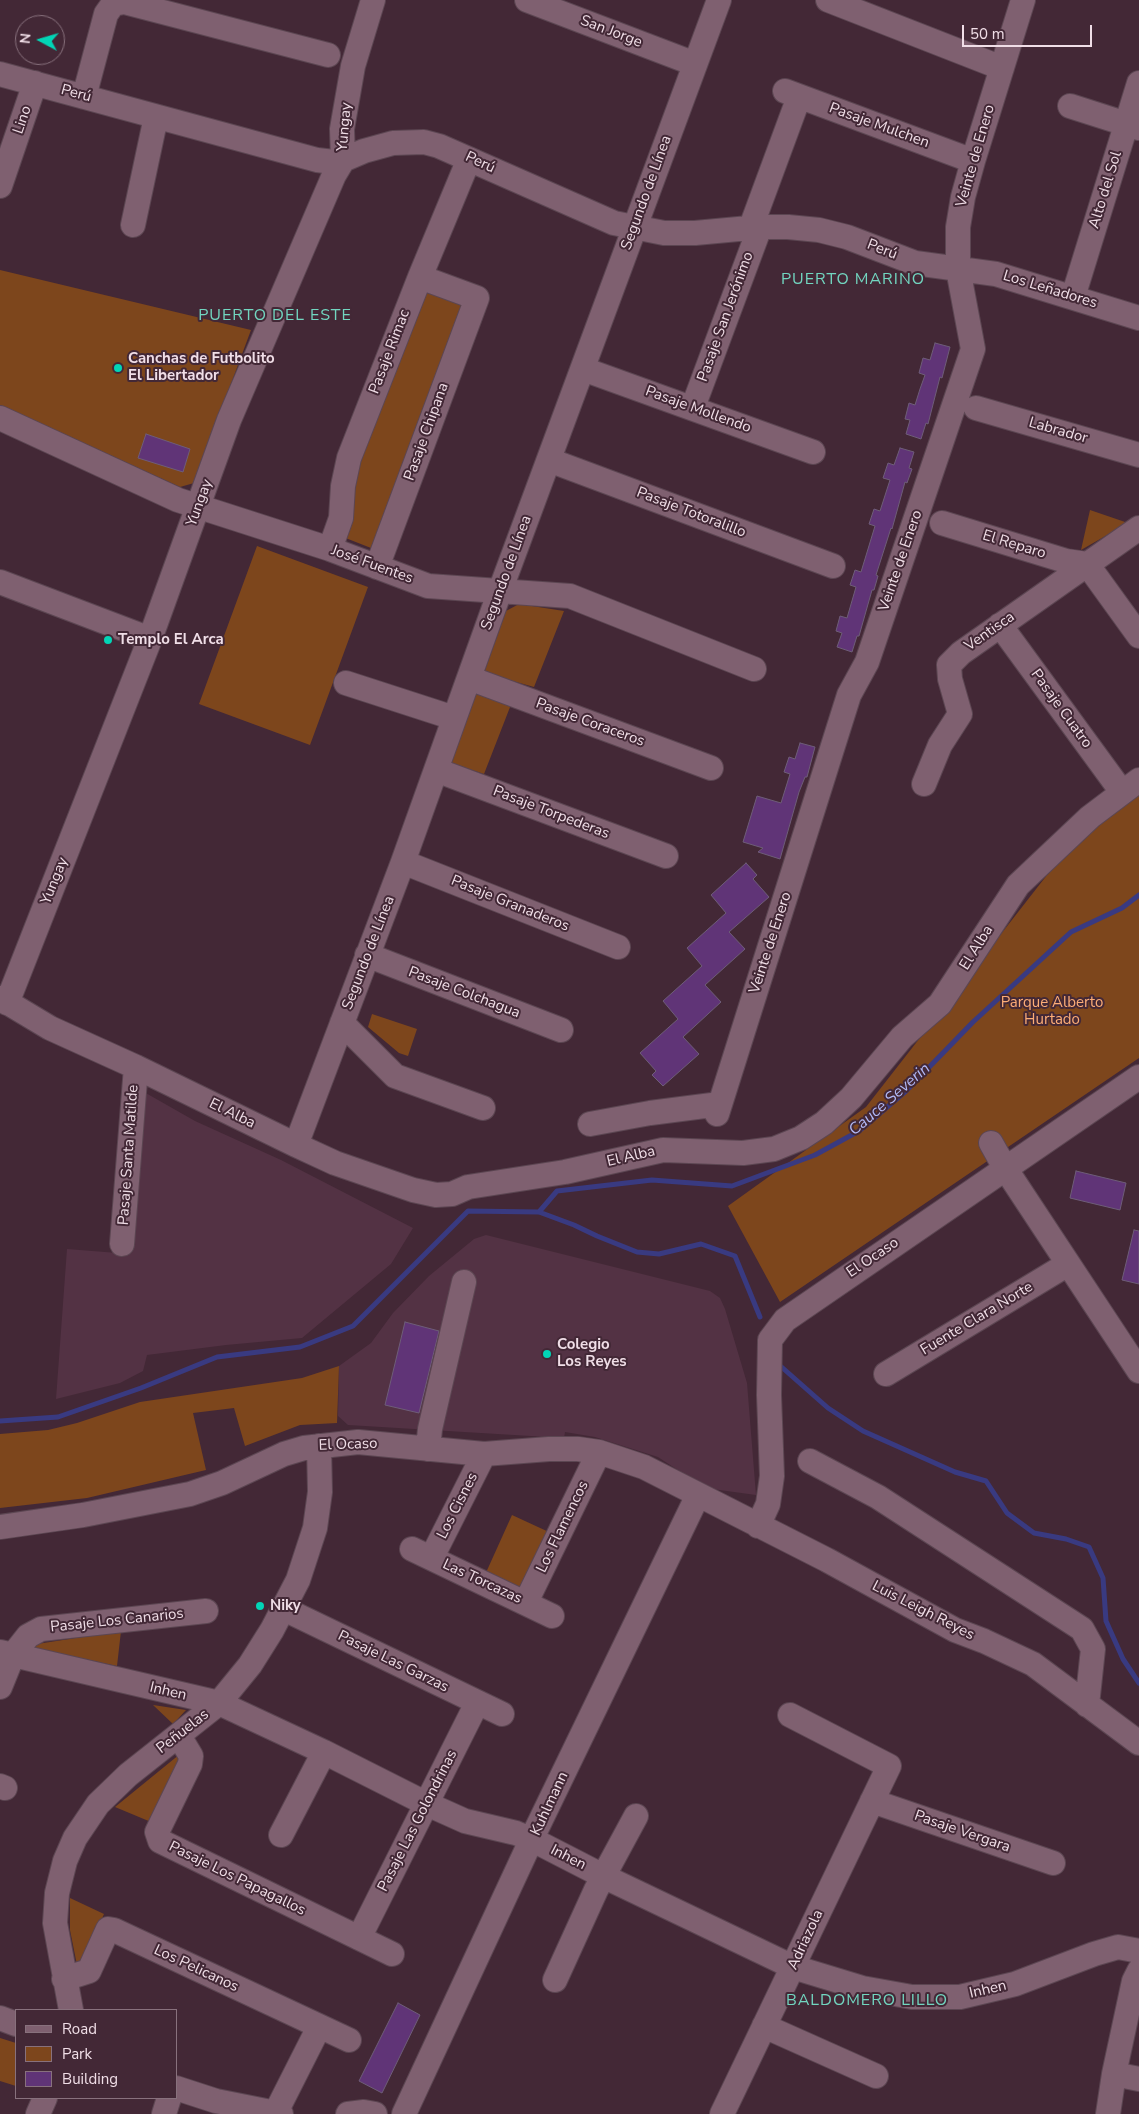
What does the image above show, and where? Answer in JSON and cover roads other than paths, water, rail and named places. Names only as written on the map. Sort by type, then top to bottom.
[{"type":"street","name":"Yungay","points":[[3,1000],[150,639],[200,506],[229,420],[334,175],[343,160],[342,129],[353,66],[373,0]]},
{"type":"street","name":"San Jorge","points":[[527,0],[695,64]]},
{"type":"street","name":"Segundo de Línea","points":[[296,1145],[403,862],[633,228],[719,0]]},
{"type":"street","points":[[828,0],[1002,68]]},
{"type":"street","name":"Veinte de Enero","points":[[590,1124],[650,1113],[718,1109],[849,695],[867,662],[973,348],[958,269],[958,227],[963,197],[973,161],[1023,0]]},
{"type":"street","points":[[84,97],[106,14],[113,4],[124,2],[328,55]]},
{"type":"street","name":"Perú","points":[[0,74],[317,160],[334,162],[378,146],[407,141],[440,146],[614,223],[633,228],[664,233],[756,227],[788,227],[819,230],[854,239],[915,263],[958,269]]},
{"type":"street","name":"Lino","points":[[0,186],[35,83]]},
{"type":"street","name":"Alto del Sol","points":[[1073,297],[1132,126],[1139,83]]},
{"type":"street","name":"Pasaje Mulchen","points":[[792,94],[973,161]]},
{"type":"street","name":"Pasaje San Jerónimo","points":[[692,407],[756,227],[792,94]]},
{"type":"street","points":[[1070,106],[1132,126]]},
{"type":"street","points":[[133,225],[156,116]]},
{"type":"street","name":"Pasaje Rimac","points":[[330,549],[342,518],[342,486],[349,458],[420,277],[469,159]]},
{"type":"street","name":"Los Leñadores","points":[[958,269],[996,274],[1139,318]]},
{"type":"street","name":"Pasaje Chipana","points":[[377,567],[485,300],[420,277]]},
{"type":"street","name":"Pasaje Mollendo","points":[[583,369],[813,452]]},
{"type":"street","name":"Labrador","points":[[976,408],[1139,455]]},
{"type":"street","name":"José Fuentes","points":[[0,418],[178,500],[330,549],[428,586],[570,596],[754,669]]},
{"type":"street","name":"Pasaje Totoralillo","points":[[549,460],[833,566]]},
{"type":"street","name":"El Reparo","points":[[942,523],[1066,561],[1087,564]]},
{"type":"street","name":"Ventisca","points":[[924,784],[940,745],[960,714],[950,679],[949,665],[961,653],[1139,528]]},
{"type":"street","points":[[1087,564],[1139,636]]},
{"type":"street","points":[[0,582],[150,639]]},
{"type":"street","name":"Pasaje Cuatro","points":[[1000,625],[1130,786]]},
{"type":"street","name":"Pasaje Coraceros","points":[[470,678],[710,768]]},
{"type":"street","points":[[346,682],[454,718]]},
{"type":"street","name":"Pasaje Torpederas","points":[[436,770],[666,856]]},
{"type":"street","name":"El Alba","points":[[3,1000],[50,1028],[136,1067],[334,1163],[413,1190],[436,1195],[452,1194],[468,1187],[566,1172],[663,1150],[743,1153],[774,1149],[801,1138],[824,1123],[851,1098],[902,1037],[940,1004],[1018,885],[1090,817],[1130,786]]},
{"type":"street","name":"Pasaje Granaderos","points":[[403,862],[618,947]]},
{"type":"street","name":"Pasaje Colchagua","points":[[368,955],[561,1030]]},
{"type":"street","points":[[342,1023],[395,1076],[483,1108]]},
{"type":"street","name":"Pasaje Santa Matilde","points":[[122,1244],[136,1067]]},
{"type":"street","name":"El Ocaso","points":[[758,1526],[768,1504],[772,1476],[769,1387],[770,1340],[785,1320],[1139,1077]]},
{"type":"street","points":[[991,1142],[1068,1264],[1137,1365]]},
{"type":"street","name":"Fuente Clara Norte","points":[[886,1374],[1068,1264]]},
{"type":"street","points":[[428,1449],[430,1428],[464,1282]]},
{"type":"street","name":"El Ocaso","points":[[0,1527],[83,1515],[182,1496],[222,1483],[284,1454],[304,1448],[358,1442],[484,1454],[549,1449],[578,1449],[599,1452],[644,1467],[698,1495]]},
{"type":"street","name":"Peñuelas","points":[[71,2009],[55,1923],[57,1893],[65,1861],[86,1820],[104,1798],[128,1775],[219,1703],[250,1665],[284,1609],[298,1580],[316,1528],[320,1492],[319,1446]]},
{"type":"street","name":"Los Flamencos","points":[[526,1602],[599,1452]]},
{"type":"street","name":"Los Cisnes","points":[[422,1553],[484,1454]]},
{"type":"street","points":[[810,1461],[878,1497],[1082,1629],[1093,1649],[1086,1705]]},
{"type":"street","name":"Luis Leigh Reyes","points":[[698,1495],[827,1560],[955,1630],[984,1641],[1033,1664],[1139,1743]]},
{"type":"street","name":"Kuhlmann","points":[[404,2114],[698,1495]]},
{"type":"street","name":"Las Torcazas","points":[[422,1553],[552,1616]]},
{"type":"street","name":"Pasaje Las Garzas","points":[[284,1609],[502,1714]]},
{"type":"street","name":"Pasaje Los Canarios","points":[[0,1687],[6,1654],[28,1636],[41,1629],[206,1612]]},
{"type":"street","name":"Inhen","points":[[6,1654],[219,1703],[465,1821],[533,1840],[605,1877],[793,1967],[870,1990],[912,1997],[960,1997],[1015,1984],[1094,1954],[1118,1947],[1139,1951]]},
{"type":"street","name":"Pasaje Las Golondrinas","points":[[359,1938],[477,1703]]},
{"type":"street","name":"Adriazola","points":[[722,2114],[889,1766],[790,1715]]},
{"type":"street","name":"Pasaje Los Papagallos","points":[[179,1736],[191,1756],[190,1764],[157,1832],[160,1842],[392,1954]]},
{"type":"street","points":[[281,1836],[324,1752]]},
{"type":"street","name":"Pasaje Vergara","points":[[872,1801],[1053,1863]]},
{"type":"street","points":[[555,1980],[596,1890],[605,1877],[636,1816]]},
{"type":"street","name":"Los Pelicanos","points":[[64,1979],[89,1971],[108,1929],[114,1930],[349,2040]]},
{"type":"street","points":[[1108,2114],[1114,2074],[1134,1981],[1139,1971]]},
{"type":"street","points":[[0,2018],[15,2024]]},
{"type":"street","points":[[764,2026],[876,2076]]},
{"type":"street","points":[[275,2114],[319,2027]]},
{"type":"street","points":[[1114,2074],[1139,2079]]},
{"type":"street","points":[[178,2089],[216,2101],[281,2114]]},
{"type":"street","points":[[38,2114],[45,2099]]},
{"type":"street","points":[[164,2114],[169,2099]]},
{"type":"street","points":[[348,2114],[364,2112],[375,2114]]},
{"type":"waterway","name":"Cauce Severin","points":[[539,1212],[557,1191],[652,1180],[732,1186],[815,1155],[859,1131],[906,1091],[973,1022],[1071,932],[1122,908],[1139,895]]},
{"type":"waterway","points":[[0,1421],[58,1417],[141,1388],[217,1357],[300,1347],[353,1326],[468,1211],[539,1212],[637,1252],[659,1254],[701,1244],[735,1256],[760,1317]]},
{"type":"waterway","points":[[777,1363],[828,1408],[863,1431],[955,1472],[986,1481],[1007,1513],[1034,1533],[1066,1539],[1089,1547],[1103,1578],[1106,1621],[1123,1659],[1139,1683]]},
{"type":"place","name":"Canchas de Futbolito El Libertador","points":[[118,368]]},
{"type":"place","name":"Templo El Arca","points":[[108,640]]},
{"type":"place","name":"Colegio Los Reyes","points":[[547,1354]]},
{"type":"place","name":"Niky","points":[[260,1606]]},
{"type":"district","name":"PUERTO MARINO","points":[[853,280]]},
{"type":"district","name":"PUERTO DEL ESTE","points":[[275,316]]},
{"type":"district","name":"BALDOMERO LILLO","points":[[867,2001]]},
{"type":"park label","name":"Parque Alberto Hurtado","points":[[1052,1012]]}]
